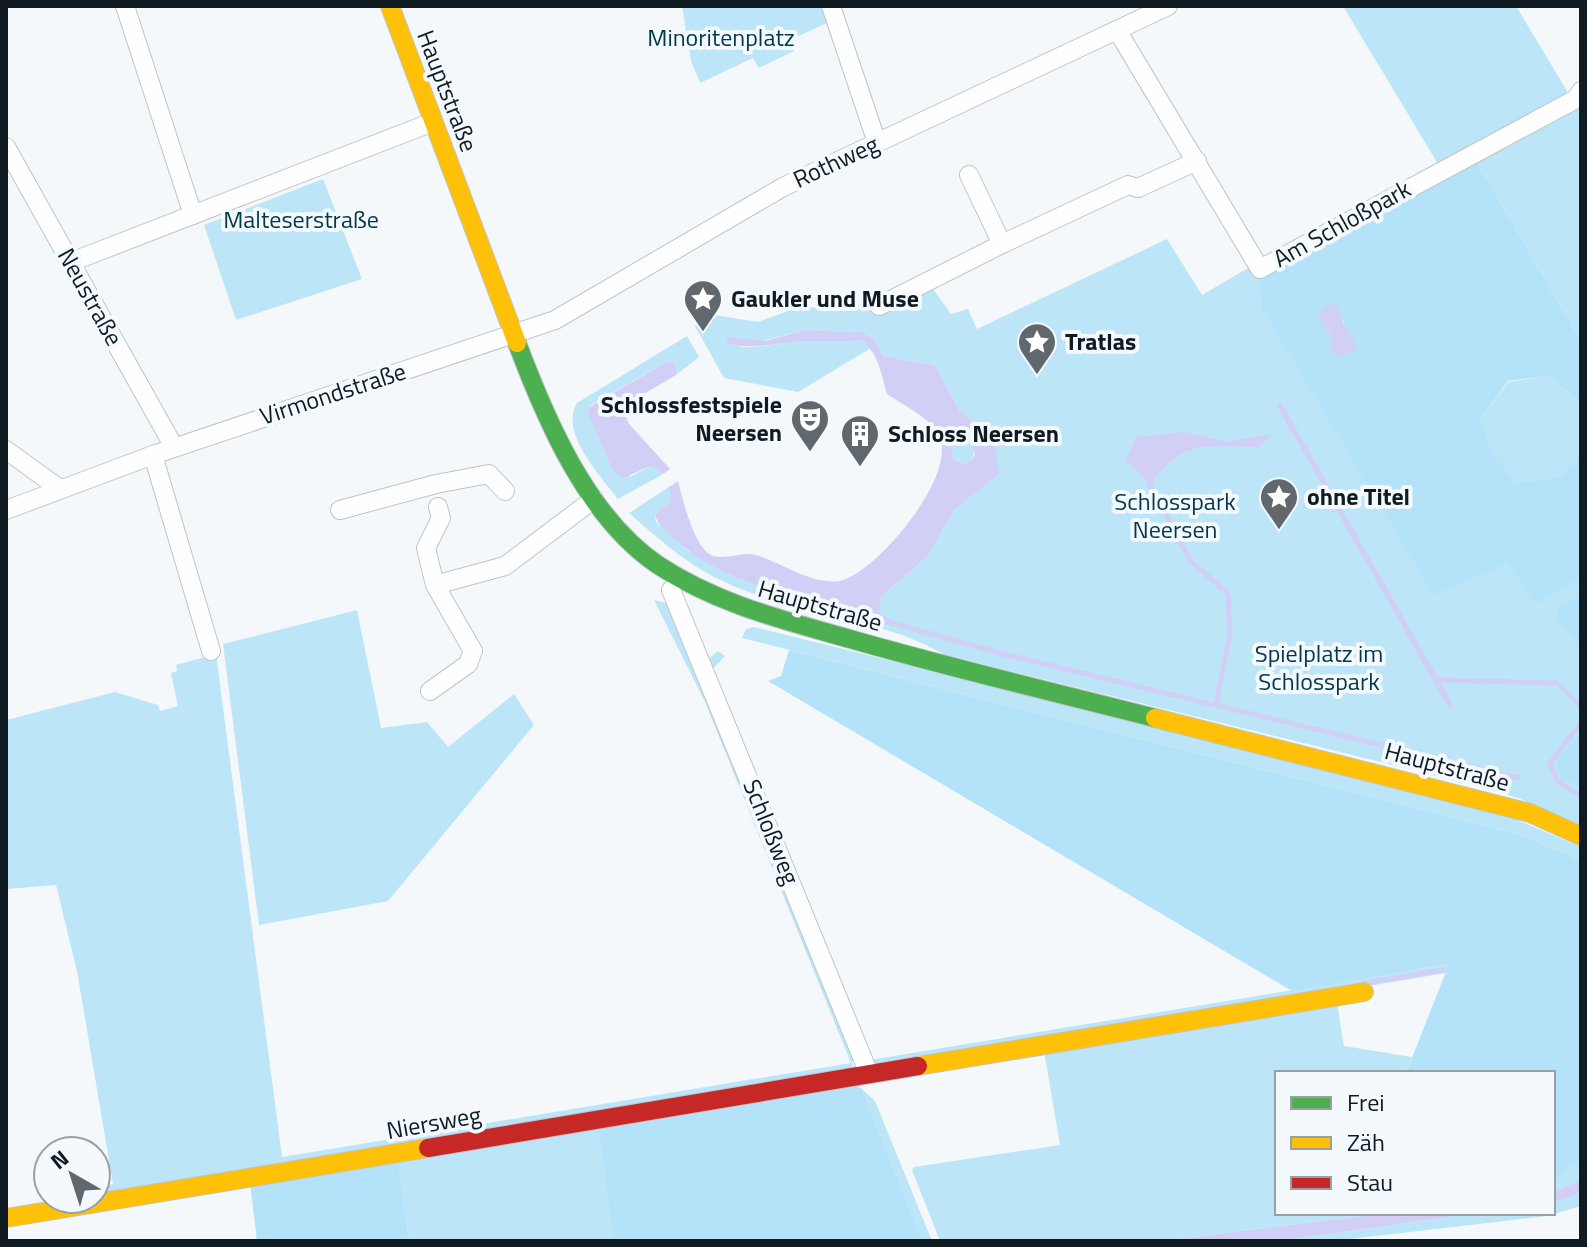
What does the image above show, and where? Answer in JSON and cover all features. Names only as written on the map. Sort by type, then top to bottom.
[{"type":"street","points":[[125,6],[193,215]]},
{"type":"street","name":"Hauptstraße","points":[[390,6],[539,402],[565,454],[594,499],[657,564],[737,607],[897,653],[1530,813],[1581,836]]},
{"type":"street","points":[[831,6],[877,143]]},
{"type":"street","name":"Rothweg","points":[[514,335],[564,316],[746,207],[1168,6]]},
{"type":"street","name":"Am Schloßpark","points":[[1117,30],[1260,269],[1576,99],[1581,91]]},
{"type":"street","points":[[71,262],[433,122]]},
{"type":"street","name":"Neustraße","points":[[6,147],[174,447]]},
{"type":"street","points":[[879,306],[1128,185],[1138,188],[1197,161]]},
{"type":"street","points":[[969,175],[1002,244]]},
{"type":"street","name":"Virmondstraße","points":[[6,510],[174,447],[514,335]]},
{"type":"street","points":[[6,450],[60,489]]},
{"type":"street","points":[[153,455],[211,651]]},
{"type":"street","points":[[340,510],[436,484],[489,474],[505,491]]},
{"type":"street","points":[[435,585],[505,566],[594,499]]},
{"type":"street","points":[[430,691],[468,664],[473,651],[435,585],[426,548],[441,518],[438,507]]},
{"type":"street","name":"Schloßweg","points":[[671,590],[869,1074]]},
{"type":"street","name":"Niersweg","points":[[6,1218],[1364,992]]},
{"type":"green space","name":"Minoritenplatz","points":[[682,6],[824,6],[829,22],[790,40],[794,51],[759,68],[753,58],[700,83],[691,61]]},
{"type":"green space","points":[[1343,6],[1516,6],[1567,91],[1566,97],[1438,164]]},
{"type":"green space","points":[[1581,104],[1581,341],[1475,159]]},
{"type":"green space","name":"Malteserstraße","points":[[323,179],[362,279],[236,320],[204,225]]},
{"type":"green space","name":"Schlosspark Neersen","points":[[1167,239],[1202,295],[1248,268],[1253,277],[1258,274],[1434,595],[1480,420],[1508,382],[1548,376],[1581,402],[1581,826],[1518,798],[1454,780],[945,655],[894,632],[755,594],[702,570],[676,553],[629,513],[669,487],[671,501],[655,514],[656,522],[688,551],[777,589],[874,615],[880,610],[881,597],[928,556],[954,510],[998,474],[995,441],[959,410],[935,365],[884,356],[872,337],[861,332],[804,330],[739,347],[862,340],[871,348],[798,392],[724,378],[695,326],[714,315],[758,322],[801,306],[843,311],[868,297],[878,313],[933,289],[951,314],[968,309],[977,329]]},
{"type":"green space","points":[[687,336],[699,357],[676,375],[677,368],[670,360],[591,405],[587,411],[630,477],[651,466],[663,474],[618,499],[584,454],[578,440],[573,427],[577,403]]},
{"type":"green space","points":[[957,430],[966,435],[973,447],[971,461],[963,464],[953,459],[950,434]]},
{"type":"green space","points":[[654,600],[670,604],[854,1049],[852,1063],[855,1072],[112,1194],[112,1135],[105,1135],[77,971],[56,885],[6,889],[6,720],[115,692],[158,705],[160,711],[178,706],[171,673],[177,671],[176,665],[216,654],[282,1157],[851,1063],[705,702]]},
{"type":"green space","points":[[357,610],[381,728],[427,722],[448,747],[514,694],[534,725],[388,901],[259,925],[223,644]]},
{"type":"green space","points":[[754,627],[1444,797],[1508,816],[1581,847],[1581,860],[1520,835],[742,638],[746,629]]},
{"type":"green space","points":[[718,651],[725,656],[712,670],[870,1060],[1450,964],[1446,973],[873,1069],[709,669],[709,658]]},
{"type":"green space","points":[[1337,1003],[1344,1046],[1412,1057],[1407,1071],[1275,1071],[1275,1215],[1372,1215],[1162,1241],[940,1241],[912,1170],[914,1167],[1060,1145],[1044,1051]]},
{"type":"green space","points":[[862,1089],[875,1101],[932,1241],[923,1241]]},
{"type":"green space","points":[[598,1125],[613,1241],[409,1241],[398,1158]]},
{"type":"green space","points":[[1581,1161],[1581,1180],[1555,1191],[1555,1178]]},
{"type":"green space","points":[[1581,1192],[1581,1206],[1555,1214],[1555,1203]]},
{"type":"green space","points":[[1463,1215],[1551,1215],[1333,1241],[1280,1241]]},
{"type":"shaded area","points":[[1475,159],[1581,341],[1581,402],[1548,376],[1508,381],[1480,420],[1491,451],[1515,484],[1562,477],[1581,454],[1581,577],[1535,604],[1508,563],[1434,595],[1262,308],[1258,274],[1284,266]],"holes":[[[1342,318],[1346,331],[1338,358],[1332,352],[1330,333]]]},
{"type":"shaded area","points":[[1331,304],[1337,305],[1344,326],[1356,342],[1356,350],[1338,358],[1331,352],[1330,333],[1319,320],[1320,312]]},
{"type":"shaded area","points":[[804,330],[861,332],[872,337],[884,356],[935,365],[959,410],[995,441],[999,474],[954,510],[928,556],[881,597],[880,610],[874,615],[794,596],[717,568],[673,538],[656,518],[655,514],[671,501],[669,487],[678,481],[690,523],[707,552],[719,557],[756,555],[810,577],[833,582],[858,572],[875,559],[910,521],[924,500],[941,459],[938,434],[926,420],[887,394],[876,358],[862,340],[753,346],[727,343],[727,337],[765,341]],"holes":[[[957,430],[965,433],[975,454],[971,461],[963,464],[953,459],[950,434]]]},
{"type":"shaded area","points":[[670,360],[677,368],[676,375],[630,402],[624,412],[629,424],[670,469],[663,474],[651,466],[623,478],[613,470],[587,411]]},
{"type":"shaded area","points":[[1281,402],[1454,706],[1449,709],[1276,404]]},
{"type":"shaded area","points":[[1185,432],[1227,442],[1272,434],[1259,447],[1210,446],[1185,452],[1162,470],[1150,485],[1126,460],[1136,437]]},
{"type":"shaded area","points":[[1581,597],[1581,643],[1556,619],[1558,606]]},
{"type":"shaded area","points":[[789,650],[1520,835],[1581,860],[1581,1161],[1555,1178],[1555,1071],[1407,1071],[1449,964],[1292,991],[768,681],[781,676]]},
{"type":"shaded area","points":[[1581,734],[1581,787],[1560,777],[1557,758]]},
{"type":"shaded area","points":[[852,1083],[862,1089],[923,1241],[613,1241],[598,1125]]},
{"type":"shaded area","points":[[398,1158],[409,1241],[257,1241],[250,1183]]},
{"type":"shaded area","points":[[1581,1180],[1581,1192],[1555,1203],[1555,1191]]},
{"type":"shaded area","points":[[1372,1215],[1463,1215],[1280,1241],[1162,1241]]},
{"type":"waterway","points":[[1150,485],[1190,560],[1228,594],[1230,634],[1216,704]]},
{"type":"waterway","points":[[876,613],[889,622],[1003,654],[1518,778]]},
{"type":"waterway","points":[[1438,680],[1557,683],[1581,706]]},
{"type":"waterway","points":[[1581,723],[1550,763],[1557,781],[1581,796]]},
{"type":"waterway","points":[[1365,983],[1443,970]]},
{"type":"traffic: fast","points":[[517,343],[541,403],[590,494],[633,545],[680,579],[727,601],[800,625],[1155,718]]},
{"type":"traffic: slow","points":[[390,6],[517,343]]},
{"type":"traffic: slow","points":[[1155,718],[1530,813],[1581,836]]},
{"type":"traffic: slow","points":[[918,1066],[1364,992]]},
{"type":"traffic: slow","points":[[6,1218],[428,1148]]},
{"type":"traffic: jam","points":[[428,1148],[918,1066]]},
{"type":"place","name":"Gaukler und Muse","points":[[703,333]]},
{"type":"place","name":"Tratlas","points":[[1037,376]]},
{"type":"place","name":"Schlossfestspiele Neersen","points":[[810,453]]},
{"type":"place","name":"Schloss Neersen","points":[[860,468]]},
{"type":"place","name":"ohne Titel","points":[[1279,531]]},
{"type":"park label","name":"Spielplatz im Schlosspark","points":[[1319,668]]}]
